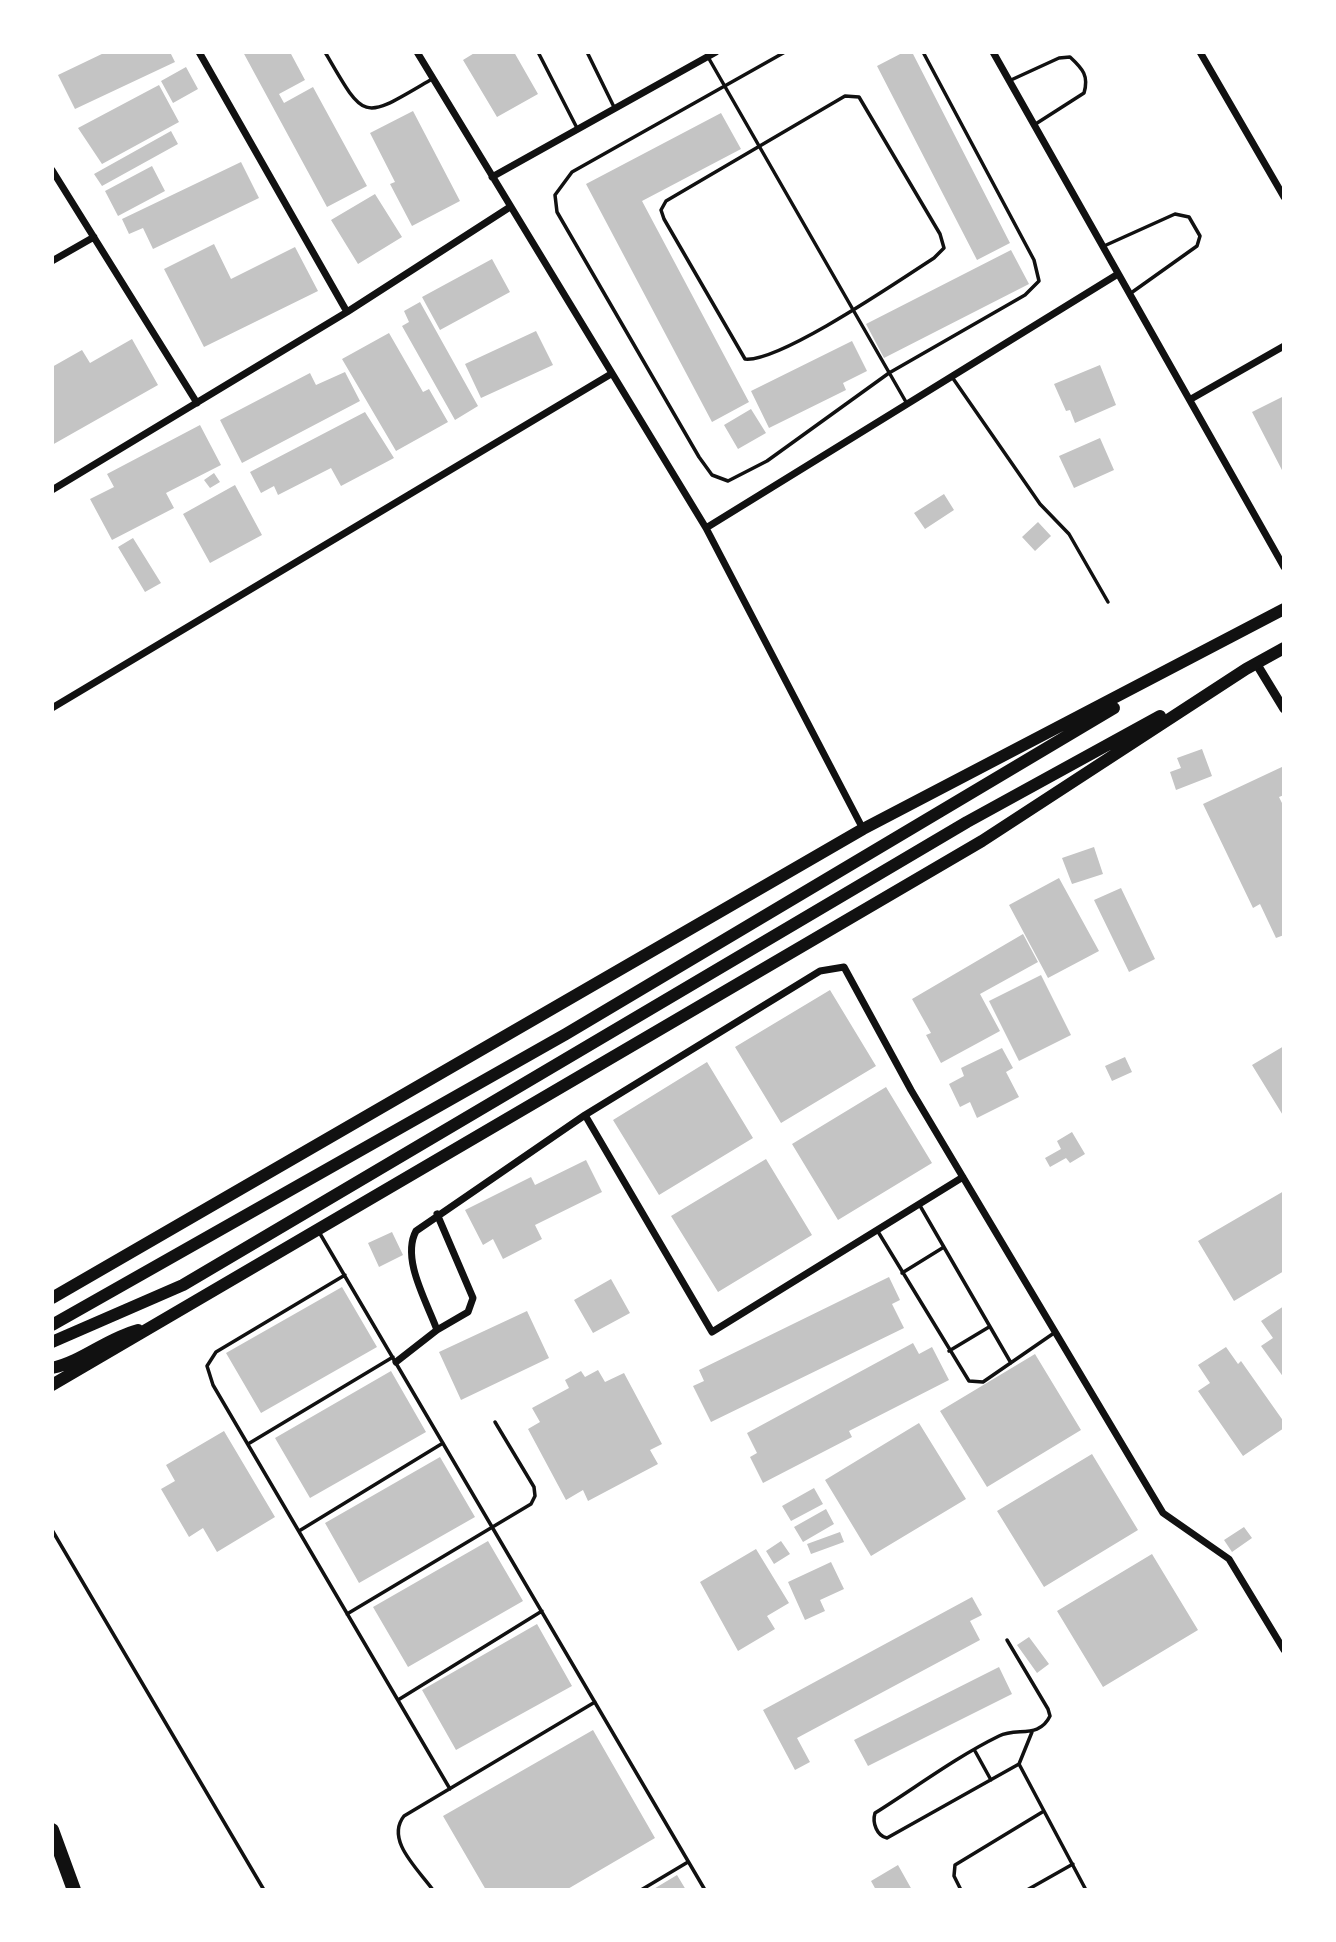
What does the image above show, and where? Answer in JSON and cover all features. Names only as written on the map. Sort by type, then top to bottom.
[{"type":"highway","points":[[52,1828],[74,1889]]},
{"type":"main road","points":[[52,1325],[566,1034],[1283,609]]},
{"type":"main road","points":[[52,1298],[863,829],[1221,644]]},
{"type":"main road","points":[[52,1342],[183,1285],[967,822],[1283,648]]},
{"type":"main road","points":[[52,1385],[982,841],[1251,666]]},
{"type":"main road","points":[[52,1368],[64,1366],[114,1336],[157,1324]]},
{"type":"main road","points":[[52,1828],[82,1889]]},
{"type":"street","points":[[199,52],[347,312]]},
{"type":"street","points":[[418,52],[706,528],[863,829]]},
{"type":"street","points":[[492,177],[716,52]]},
{"type":"street","points":[[993,52],[1191,399],[1283,567]]},
{"type":"street","points":[[1200,52],[1283,197]]},
{"type":"street","points":[[52,170],[197,403]]},
{"type":"street","points":[[52,490],[347,312],[510,207]]},
{"type":"street","points":[[52,261],[94,237]]},
{"type":"street","points":[[706,528],[1118,274]]},
{"type":"street","points":[[1191,399],[1283,346]]},
{"type":"street","points":[[52,708],[611,374]]},
{"type":"street","points":[[1251,666],[1283,709]]},
{"type":"street","points":[[438,1330],[411,1256],[410,1242],[416,1231],[437,1214],[585,1115],[820,971],[844,967],[963,1177],[1163,1513],[1229,1559],[1283,1650]]},
{"type":"street","points":[[585,1115],[712,1332],[963,1177]]},
{"type":"street","points":[[395,1360],[468,1312],[473,1298],[437,1214]]},
{"type":"lane","points":[[325,52],[355,103],[368,109],[384,107],[433,78]]},
{"type":"lane","points":[[538,52],[578,130]]},
{"type":"lane","points":[[587,52],[615,109]]},
{"type":"lane","points":[[785,52],[572,172],[555,195],[557,212],[712,475],[728,481],[767,461],[889,373],[1025,295],[1038,281],[1034,260],[923,52]]},
{"type":"lane","points":[[708,57],[907,404]]},
{"type":"lane","points":[[1009,81],[1059,58],[1070,57],[1083,69],[1088,82],[1084,93],[1034,125]]},
{"type":"lane","points":[[845,96],[859,97],[940,234],[944,248],[934,258],[853,309],[764,358],[745,359],[661,210],[666,201],[758,145],[834,101],[845,96]]},
{"type":"lane","points":[[1102,247],[1175,214],[1189,217],[1200,236],[1197,246],[1130,294]]},
{"type":"lane","points":[[952,377],[1040,504],[1069,534],[1108,602]]},
{"type":"lane","points":[[919,1204],[1011,1363]]},
{"type":"lane","points":[[318,1230],[705,1889]]},
{"type":"lane","points":[[877,1230],[965,1377],[973,1383],[983,1382],[1055,1332]]},
{"type":"lane","points":[[902,1273],[944,1247]]},
{"type":"lane","points":[[345,1275],[216,1352],[207,1366],[213,1385],[450,1788]]},
{"type":"lane","points":[[949,1351],[989,1327]]},
{"type":"lane","points":[[247,1444],[395,1360]]},
{"type":"lane","points":[[347,1614],[531,1504],[535,1496],[534,1487],[495,1422]]},
{"type":"lane","points":[[299,1531],[444,1443]]},
{"type":"lane","points":[[52,1530],[264,1889]]},
{"type":"lane","points":[[398,1700],[542,1611]]},
{"type":"lane","points":[[1007,1640],[1051,1716],[1032,1732],[1001,1734],[875,1813],[874,1822],[880,1835],[887,1838],[1019,1764],[1032,1732]]},
{"type":"lane","points":[[433,1889],[397,1838],[397,1825],[404,1816],[595,1702]]},
{"type":"lane","points":[[975,1751],[991,1780]]},
{"type":"lane","points":[[1019,1764],[1086,1889]]},
{"type":"lane","points":[[961,1889],[954,1876],[955,1865],[1044,1811]]},
{"type":"lane","points":[[641,1889],[689,1862]]},
{"type":"lane","points":[[1027,1889],[1073,1864]]},
{"type":"building","points":[[106,52],[170,52],[175,62],[75,109],[58,75]]},
{"type":"building","points":[[243,52],[290,52],[305,80],[279,94],[284,103],[313,87],[367,186],[327,207]]},
{"type":"building","points":[[476,52],[514,52],[538,94],[497,117],[463,60]]},
{"type":"building","points":[[904,52],[912,52],[1010,243],[977,260],[877,66]]},
{"type":"building","points":[[186,67],[198,89],[173,103],[161,81]]},
{"type":"building","points":[[159,85],[179,122],[102,164],[78,128]]},
{"type":"building","points":[[413,111],[460,201],[412,226],[390,184],[395,182],[370,133]]},
{"type":"building","points":[[721,113],[741,149],[642,201],[749,402],[712,422],[586,184]]},
{"type":"building","points":[[171,131],[178,144],[102,186],[94,174]]},
{"type":"building","points":[[241,162],[259,198],[153,249],[143,228],[129,234],[122,219]]},
{"type":"building","points":[[152,166],[165,191],[118,216],[105,191]]},
{"type":"building","points":[[375,194],[402,237],[358,264],[331,220]]},
{"type":"building","points":[[214,244],[231,279],[295,247],[318,291],[204,347],[164,269]]},
{"type":"building","points":[[1011,250],[1029,284],[884,358],[866,324]]},
{"type":"building","points":[[492,259],[510,292],[440,330],[422,297]]},
{"type":"building","points":[[420,302],[478,406],[455,420],[402,326],[409,322],[404,311]]},
{"type":"building","points":[[536,331],[553,365],[481,398],[465,364]]},
{"type":"building","points":[[389,333],[423,392],[429,389],[448,422],[396,451],[342,359]]},
{"type":"building","points":[[132,339],[158,385],[52,445],[52,367],[82,350],[90,363]]},
{"type":"building","points":[[852,341],[867,371],[843,383],[846,390],[769,428],[751,391]]},
{"type":"building","points":[[1100,365],[1116,405],[1075,423],[1070,410],[1066,411],[1054,384]]},
{"type":"building","points":[[345,372],[360,401],[242,463],[220,420],[310,373],[316,385]]},
{"type":"building","points":[[1284,396],[1284,474],[1252,412]]},
{"type":"building","points":[[751,409],[766,433],[738,449],[724,425]]},
{"type":"building","points":[[365,412],[394,458],[341,486],[331,468],[278,495],[274,486],[261,493],[250,472]]},
{"type":"building","points":[[200,425],[221,465],[166,493],[174,508],[112,540],[90,499],[114,487],[107,474]]},
{"type":"building","points":[[1100,438],[1114,470],[1074,488],[1059,456]]},
{"type":"building","points":[[214,473],[220,482],[210,488],[204,480]]},
{"type":"building","points":[[235,485],[262,535],[210,563],[183,514]]},
{"type":"building","points":[[944,494],[954,510],[925,529],[914,513]]},
{"type":"building","points":[[1038,522],[1051,536],[1035,551],[1022,537]]},
{"type":"building","points":[[133,538],[161,583],[145,592],[118,547]]},
{"type":"building","points":[[1202,749],[1212,776],[1176,790],[1170,772],[1181,768],[1177,758]]},
{"type":"building","points":[[1284,766],[1284,795],[1279,797],[1284,807],[1284,935],[1276,938],[1260,904],[1253,908],[1203,804]]},
{"type":"building","points":[[1094,847],[1103,874],[1072,884],[1062,858]]},
{"type":"building","points":[[1059,878],[1099,951],[1048,978],[1009,905]]},
{"type":"building","points":[[1121,888],[1155,959],[1129,972],[1094,900]]},
{"type":"building","points":[[1023,934],[1038,962],[980,994],[1000,1031],[941,1063],[926,1035],[931,1033],[912,999]]},
{"type":"building","points":[[1041,975],[1071,1035],[1019,1061],[989,1001]]},
{"type":"building","points":[[830,990],[876,1066],[781,1123],[735,1047]]},
{"type":"building","points":[[1284,1046],[1284,1117],[1252,1065]]},
{"type":"building","points":[[1002,1048],[1013,1068],[1006,1072],[1019,1097],[977,1118],[970,1102],[960,1107],[949,1084],[964,1076],[961,1068]]},
{"type":"building","points":[[1125,1057],[1132,1072],[1112,1081],[1105,1066]]},
{"type":"building","points":[[707,1062],[753,1138],[659,1195],[613,1120]]},
{"type":"building","points":[[886,1087],[932,1163],[838,1220],[792,1144]]},
{"type":"building","points":[[1072,1132],[1085,1154],[1070,1163],[1066,1158],[1050,1167],[1045,1158],[1061,1149],[1057,1141]]},
{"type":"building","points":[[766,1159],[812,1235],[718,1292],[671,1216]]},
{"type":"building","points":[[586,1160],[602,1192],[535,1225],[542,1239],[503,1259],[493,1239],[483,1245],[465,1210],[531,1177],[535,1185]]},
{"type":"building","points":[[1284,1191],[1284,1271],[1234,1301],[1198,1241]]},
{"type":"building","points":[[392,1232],[403,1255],[379,1267],[368,1243]]},
{"type":"building","points":[[889,1277],[900,1300],[892,1304],[904,1328],[711,1422],[693,1386],[704,1381],[699,1370]]},
{"type":"building","points":[[611,1279],[630,1313],[593,1333],[574,1300]]},
{"type":"building","points":[[342,1287],[377,1347],[261,1413],[226,1353]]},
{"type":"building","points":[[1284,1306],[1284,1378],[1261,1346],[1273,1338],[1261,1321]]},
{"type":"building","points":[[527,1311],[549,1358],[461,1400],[439,1352]]},
{"type":"building","points":[[913,1343],[919,1354],[932,1347],[949,1380],[849,1431],[852,1437],[763,1483],[750,1457],[757,1453],[747,1433]]},
{"type":"building","points":[[1226,1347],[1238,1364],[1241,1361],[1284,1422],[1284,1428],[1243,1456],[1198,1391],[1210,1383],[1198,1365]]},
{"type":"building","points":[[1035,1354],[1081,1430],[987,1487],[940,1411]]},
{"type":"building","points":[[598,1370],[605,1382],[624,1373],[662,1444],[650,1450],[658,1464],[588,1501],[583,1490],[566,1500],[528,1429],[540,1422],[532,1408],[569,1388],[565,1380],[581,1371],[585,1377]]},
{"type":"building","points":[[391,1371],[426,1432],[310,1498],[275,1438]]},
{"type":"building","points":[[919,1423],[966,1499],[871,1556],[825,1480]]},
{"type":"building","points":[[224,1431],[275,1517],[217,1552],[203,1528],[189,1537],[161,1489],[175,1481],[166,1465]]},
{"type":"building","points":[[1092,1454],[1138,1530],[1044,1587],[997,1511]]},
{"type":"building","points":[[440,1457],[475,1517],[359,1583],[325,1523]]},
{"type":"building","points":[[814,1488],[823,1504],[791,1521],[782,1506]]},
{"type":"building","points":[[826,1509],[834,1524],[803,1542],[794,1527]]},
{"type":"building","points":[[1244,1527],[1252,1538],[1232,1552],[1224,1540]]},
{"type":"building","points":[[840,1532],[844,1542],[811,1554],[807,1544]]},
{"type":"building","points":[[488,1541],[523,1601],[408,1667],[373,1607]]},
{"type":"building","points":[[781,1541],[790,1554],[774,1564],[766,1551]]},
{"type":"building","points":[[756,1549],[789,1603],[767,1616],[775,1629],[738,1651],[700,1582]]},
{"type":"building","points":[[1152,1554],[1198,1630],[1103,1687],[1057,1611]]},
{"type":"building","points":[[831,1562],[844,1589],[820,1600],[825,1611],[805,1620],[788,1582]]},
{"type":"building","points":[[972,1597],[982,1615],[970,1621],[980,1640],[797,1738],[810,1762],[795,1770],[763,1710]]},
{"type":"building","points":[[537,1624],[572,1686],[456,1750],[422,1690]]},
{"type":"building","points":[[1029,1637],[1049,1664],[1037,1673],[1017,1645]]},
{"type":"building","points":[[999,1667],[1012,1694],[868,1766],[854,1740]]},
{"type":"building","points":[[593,1730],[655,1838],[566,1890],[486,1890],[443,1816]]},
{"type":"building","points":[[898,1865],[912,1890],[876,1890],[871,1881]]},
{"type":"building","points":[[677,1875],[686,1890],[652,1890]]}]
